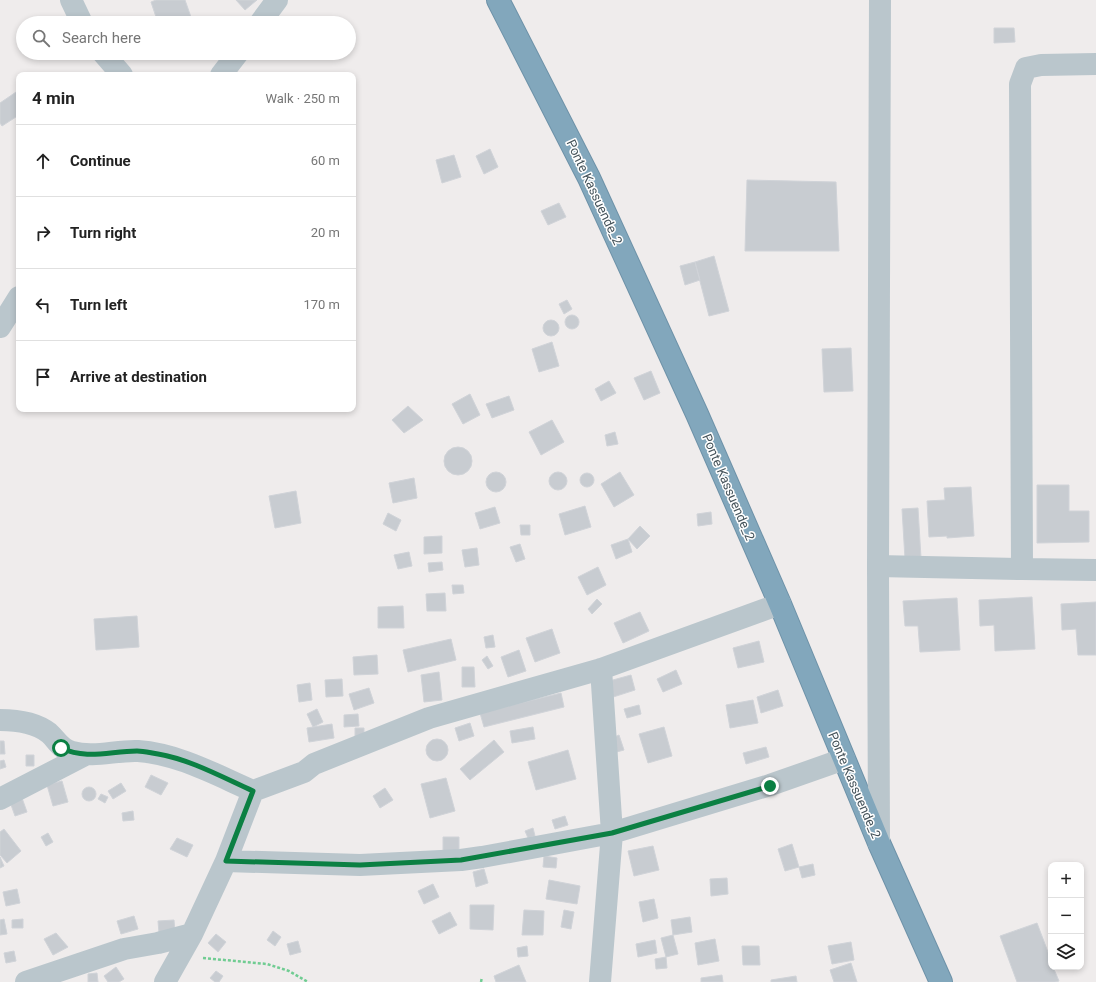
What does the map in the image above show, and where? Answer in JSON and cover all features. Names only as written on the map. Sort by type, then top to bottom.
[{"type":"highway","name":"Ponte Kassuende_2","points":[[498,0],[589,178],[697,414],[780,604],[879,843],[941,982]]},
{"type":"street","points":[[71,0],[79,16]]},
{"type":"street","points":[[265,16],[277,0]]},
{"type":"street","points":[[879,843],[878,566],[880,0]]},
{"type":"street","points":[[109,60],[119,72]]},
{"type":"street","points":[[223,72],[233,60]]},
{"type":"street","points":[[1022,569],[1020,84],[1026,68],[1041,65],[1096,64]]},
{"type":"street","points":[[0,327],[16,302]]},
{"type":"street","points":[[878,566],[1096,570]]},
{"type":"street","points":[[0,720],[20,720],[36,725],[49,733],[61,748],[70,752],[85,755],[137,751],[161,754],[187,762],[253,791],[304,772],[314,764],[429,718],[601,669],[780,604]]},
{"type":"street","points":[[600,982],[612,833],[601,669]]},
{"type":"street","points":[[0,799],[85,755]]},
{"type":"street","points":[[226,861],[360,865],[461,860],[612,833],[770,786],[844,760]]},
{"type":"street","points":[[164,982],[192,934],[226,861],[253,791]]},
{"type":"street","points":[[26,982],[124,949],[158,943],[192,934]]},
{"type":"path","points":[[181,953],[206,959],[267,964],[289,971],[308,982]]},
{"type":"path","points":[[481,982],[482,977]]},
{"type":"building","points":[[156,0],[185,0],[191,16],[156,16],[151,2]]},
{"type":"building","points":[[236,0],[257,0],[245,10]]},
{"type":"building","points":[[994,28],[1014,28],[1015,42],[994,43]]},
{"type":"building","points":[[16,92],[16,117],[2,126],[0,123],[0,103]]},
{"type":"building","points":[[490,149],[498,167],[484,174],[476,156]]},
{"type":"building","points":[[454,155],[461,177],[442,183],[436,160]]},
{"type":"building","points":[[747,180],[836,182],[839,251],[745,251]]},
{"type":"building","points":[[559,203],[566,217],[548,225],[541,211]]},
{"type":"building","points":[[714,256],[729,311],[709,316],[695,262]]},
{"type":"building","points":[[695,262],[700,280],[685,285],[680,266]]},
{"type":"building","points":[[567,300],[572,309],[564,314],[559,304]]},
{"type":"building","points":[[572,315],[577,317],[579,322],[577,327],[572,329],[567,327],[565,322],[567,317]]},
{"type":"building","points":[[551,320],[558,325],[559,328],[554,335],[551,336],[544,331],[543,328],[548,321]]},
{"type":"building","points":[[552,342],[559,366],[539,372],[532,349]]},
{"type":"building","points":[[851,348],[853,391],[824,392],[822,349]]},
{"type":"building","points":[[651,371],[660,393],[644,400],[634,378]]},
{"type":"building","points":[[609,381],[616,393],[601,401],[595,389]]},
{"type":"building","points":[[470,394],[480,415],[463,424],[452,404]]},
{"type":"building","points":[[509,396],[514,410],[492,418],[486,404]]},
{"type":"building","points":[[408,406],[423,420],[404,433],[392,420]]},
{"type":"building","points":[[552,420],[564,442],[541,455],[529,432]]},
{"type":"building","points":[[615,432],[618,444],[607,446],[605,435]]},
{"type":"building","points":[[458,447],[468,451],[472,461],[468,471],[458,475],[448,471],[444,461],[448,451]]},
{"type":"building","points":[[496,472],[503,475],[506,482],[503,489],[496,492],[489,489],[486,482],[489,475]]},
{"type":"building","points":[[554,472],[562,472],[567,477],[565,488],[562,490],[554,490],[549,485],[549,477]]},
{"type":"building","points":[[620,472],[634,495],[614,507],[601,484]]},
{"type":"building","points":[[584,473],[590,473],[594,477],[594,483],[590,487],[584,487],[580,483],[580,477]]},
{"type":"building","points":[[414,478],[417,498],[393,503],[389,483]]},
{"type":"building","points":[[1037,485],[1069,485],[1069,511],[1089,511],[1089,542],[1037,543]]},
{"type":"building","points":[[971,487],[974,536],[947,538],[947,536],[929,537],[927,501],[945,500],[944,488]]},
{"type":"building","points":[[296,491],[301,523],[275,528],[269,496]]},
{"type":"building","points":[[585,506],[591,527],[565,535],[559,514]]},
{"type":"building","points":[[495,507],[500,523],[480,529],[475,513]]},
{"type":"building","points":[[918,508],[921,558],[905,559],[902,509]]},
{"type":"building","points":[[711,512],[712,524],[698,526],[697,514]]},
{"type":"building","points":[[388,513],[401,520],[396,531],[383,524]]},
{"type":"building","points":[[520,525],[530,525],[530,535],[521,535]]},
{"type":"building","points":[[640,526],[650,536],[637,549],[628,539]]},
{"type":"building","points":[[442,536],[442,553],[424,554],[424,537]]},
{"type":"building","points":[[628,539],[632,552],[616,559],[611,545]]},
{"type":"building","points":[[520,544],[525,559],[516,562],[510,547]]},
{"type":"building","points":[[477,548],[479,565],[465,567],[462,550]]},
{"type":"building","points":[[409,552],[412,566],[398,569],[394,555]]},
{"type":"building","points":[[442,562],[443,570],[429,572],[428,563]]},
{"type":"building","points":[[598,567],[606,585],[587,595],[578,577]]},
{"type":"building","points":[[452,585],[463,585],[464,593],[453,594]]},
{"type":"building","points":[[445,593],[446,611],[427,611],[426,594]]},
{"type":"building","points":[[1032,597],[1035,649],[995,651],[994,625],[980,626],[979,600]]},
{"type":"building","points":[[957,598],[960,650],[920,652],[918,626],[905,626],[903,601]]},
{"type":"building","points":[[597,599],[602,604],[592,614],[588,609]]},
{"type":"building","points":[[1096,602],[1096,655],[1078,655],[1076,629],[1062,630],[1061,604]]},
{"type":"building","points":[[403,606],[404,628],[378,628],[378,607]]},
{"type":"building","points":[[640,612],[649,631],[623,643],[614,623]]},
{"type":"building","points":[[137,616],[139,647],[96,650],[94,619]]},
{"type":"building","points":[[552,629],[560,653],[535,662],[526,638]]},
{"type":"building","points":[[493,635],[495,647],[486,648],[484,637]]},
{"type":"building","points":[[451,639],[456,660],[408,672],[403,650]]},
{"type":"building","points":[[759,641],[764,662],[738,668],[733,648]]},
{"type":"building","points":[[519,650],[526,671],[508,677],[501,657]]},
{"type":"building","points":[[377,655],[378,674],[354,675],[353,657]]},
{"type":"building","points":[[487,656],[493,666],[488,669],[482,660]]},
{"type":"building","points":[[462,667],[474,667],[475,687],[462,687]]},
{"type":"building","points":[[676,670],[682,684],[663,692],[657,679]]},
{"type":"building","points":[[439,672],[442,700],[424,702],[421,675]]},
{"type":"building","points":[[631,675],[635,690],[607,699],[602,683]]},
{"type":"building","points":[[342,679],[343,696],[326,697],[325,680]]},
{"type":"building","points":[[310,683],[312,700],[299,702],[297,685]]},
{"type":"building","points":[[369,688],[374,703],[354,710],[349,694]]},
{"type":"building","points":[[778,690],[783,706],[761,713],[757,697]]},
{"type":"building","points":[[561,693],[564,707],[484,727],[480,713]]},
{"type":"building","points":[[753,700],[758,723],[730,728],[726,705]]},
{"type":"building","points":[[639,705],[641,714],[627,718],[624,709]]},
{"type":"building","points":[[317,709],[323,722],[313,727],[307,714]]},
{"type":"building","points":[[358,714],[359,726],[344,727],[344,715]]},
{"type":"building","points":[[470,723],[474,736],[459,741],[455,728]]},
{"type":"building","points":[[332,724],[334,738],[309,742],[307,728]]},
{"type":"building","points":[[533,727],[535,739],[512,743],[510,731]]},
{"type":"building","points":[[664,727],[672,756],[648,763],[639,734]]},
{"type":"building","points":[[355,728],[364,728],[364,744],[355,744]]},
{"type":"building","points":[[619,735],[624,750],[613,753],[608,740]]},
{"type":"building","points":[[437,739],[445,742],[448,750],[445,758],[437,761],[429,758],[426,750],[429,742]]},
{"type":"building","points":[[494,740],[504,752],[470,780],[460,769]]},
{"type":"building","points":[[0,741],[4,741],[5,754],[0,754]]},
{"type":"building","points":[[766,747],[769,757],[746,764],[743,753]]},
{"type":"building","points":[[568,750],[576,779],[536,790],[528,762]]},
{"type":"building","points":[[26,755],[34,755],[34,766],[26,766]]},
{"type":"building","points":[[4,760],[6,767],[0,769],[0,761]]},
{"type":"building","points":[[151,775],[168,783],[161,795],[145,787]]},
{"type":"building","points":[[446,778],[455,811],[430,818],[421,784]]},
{"type":"building","points":[[62,781],[68,802],[53,806],[47,785]]},
{"type":"building","points":[[121,783],[126,791],[113,799],[108,791]]},
{"type":"building","points":[[89,787],[94,789],[96,794],[94,799],[89,801],[84,799],[82,794],[84,789]]},
{"type":"building","points":[[385,788],[393,800],[380,808],[373,796]]},
{"type":"building","points":[[101,794],[108,797],[105,803],[98,799]]},
{"type":"building","points":[[22,798],[27,812],[15,816],[10,802]]},
{"type":"building","points":[[133,811],[134,820],[123,821],[122,813]]},
{"type":"building","points":[[565,816],[568,825],[555,829],[552,820]]},
{"type":"building","points":[[533,828],[535,836],[528,838],[525,831]]},
{"type":"building","points":[[4,829],[21,851],[7,863],[0,855],[0,832]]},
{"type":"building","points":[[48,833],[53,842],[46,846],[41,837]]},
{"type":"building","points":[[443,837],[459,837],[459,851],[443,851]]},
{"type":"building","points":[[177,838],[193,845],[187,857],[170,849]]},
{"type":"building","points":[[792,844],[799,867],[785,871],[778,849]]},
{"type":"building","points":[[653,846],[659,870],[634,876],[628,851]]},
{"type":"building","points":[[544,856],[557,858],[556,868],[543,867]]},
{"type":"building","points":[[0,857],[4,866],[0,868]]},
{"type":"building","points":[[813,864],[815,875],[802,878],[799,867]]},
{"type":"building","points":[[484,869],[488,883],[476,887],[473,872]]},
{"type":"building","points":[[727,878],[728,894],[711,896],[710,879]]},
{"type":"building","points":[[549,880],[580,886],[577,904],[546,899]]},
{"type":"building","points":[[433,884],[439,897],[424,904],[418,891]]},
{"type":"building","points":[[17,889],[20,903],[6,906],[3,892]]},
{"type":"building","points":[[654,899],[658,918],[643,922],[639,902]]},
{"type":"building","points":[[470,905],[494,905],[493,930],[470,929]]},
{"type":"building","points":[[524,910],[544,911],[543,935],[522,935]]},
{"type":"building","points":[[564,910],[574,912],[571,929],[561,927]]},
{"type":"building","points":[[450,912],[457,925],[439,934],[432,921]]},
{"type":"building","points":[[134,916],[138,929],[121,934],[117,921]]},
{"type":"building","points":[[690,917],[692,932],[673,935],[671,920]]},
{"type":"building","points":[[4,919],[7,934],[0,935],[0,920]]},
{"type":"building","points":[[23,919],[23,928],[12,928],[12,920]]},
{"type":"building","points":[[174,920],[175,932],[159,933],[158,921]]},
{"type":"building","points":[[1037,923],[1048,952],[1048,970],[1054,970],[1059,981],[1017,982],[1000,936]]},
{"type":"building","points":[[273,931],[281,937],[275,946],[267,940]]},
{"type":"building","points":[[56,933],[68,947],[53,955],[44,939]]},
{"type":"building","points":[[216,934],[226,942],[218,952],[208,943]]},
{"type":"building","points":[[673,935],[678,954],[666,957],[661,938]]},
{"type":"building","points":[[715,939],[719,961],[698,965],[695,943]]},
{"type":"building","points":[[655,940],[657,953],[638,957],[636,944]]},
{"type":"building","points":[[298,941],[301,952],[290,955],[287,944]]},
{"type":"building","points":[[851,942],[854,960],[832,964],[828,946]]},
{"type":"building","points":[[527,946],[528,956],[518,957],[517,948]]},
{"type":"building","points":[[742,946],[759,946],[760,965],[743,965]]},
{"type":"building","points":[[14,951],[16,961],[6,963],[4,953]]},
{"type":"building","points":[[666,957],[667,968],[656,969],[655,959]]},
{"type":"building","points":[[851,963],[857,982],[834,982],[830,970]]},
{"type":"building","points":[[519,965],[526,982],[496,982],[494,976]]},
{"type":"building","points":[[116,967],[124,979],[119,982],[108,982],[104,976]]},
{"type":"building","points":[[216,971],[223,976],[219,982],[215,982],[210,978]]},
{"type":"building","points":[[97,973],[98,982],[88,982],[88,974]]},
{"type":"building","points":[[722,975],[723,982],[701,982],[701,978]]},
{"type":"building","points":[[796,976],[797,982],[771,982],[771,980]]},
{"type":"route","points":[[61,748],[70,752],[85,755],[137,751],[161,754],[187,762],[253,791],[226,861],[360,865],[461,860],[612,833],[770,786]]}]
